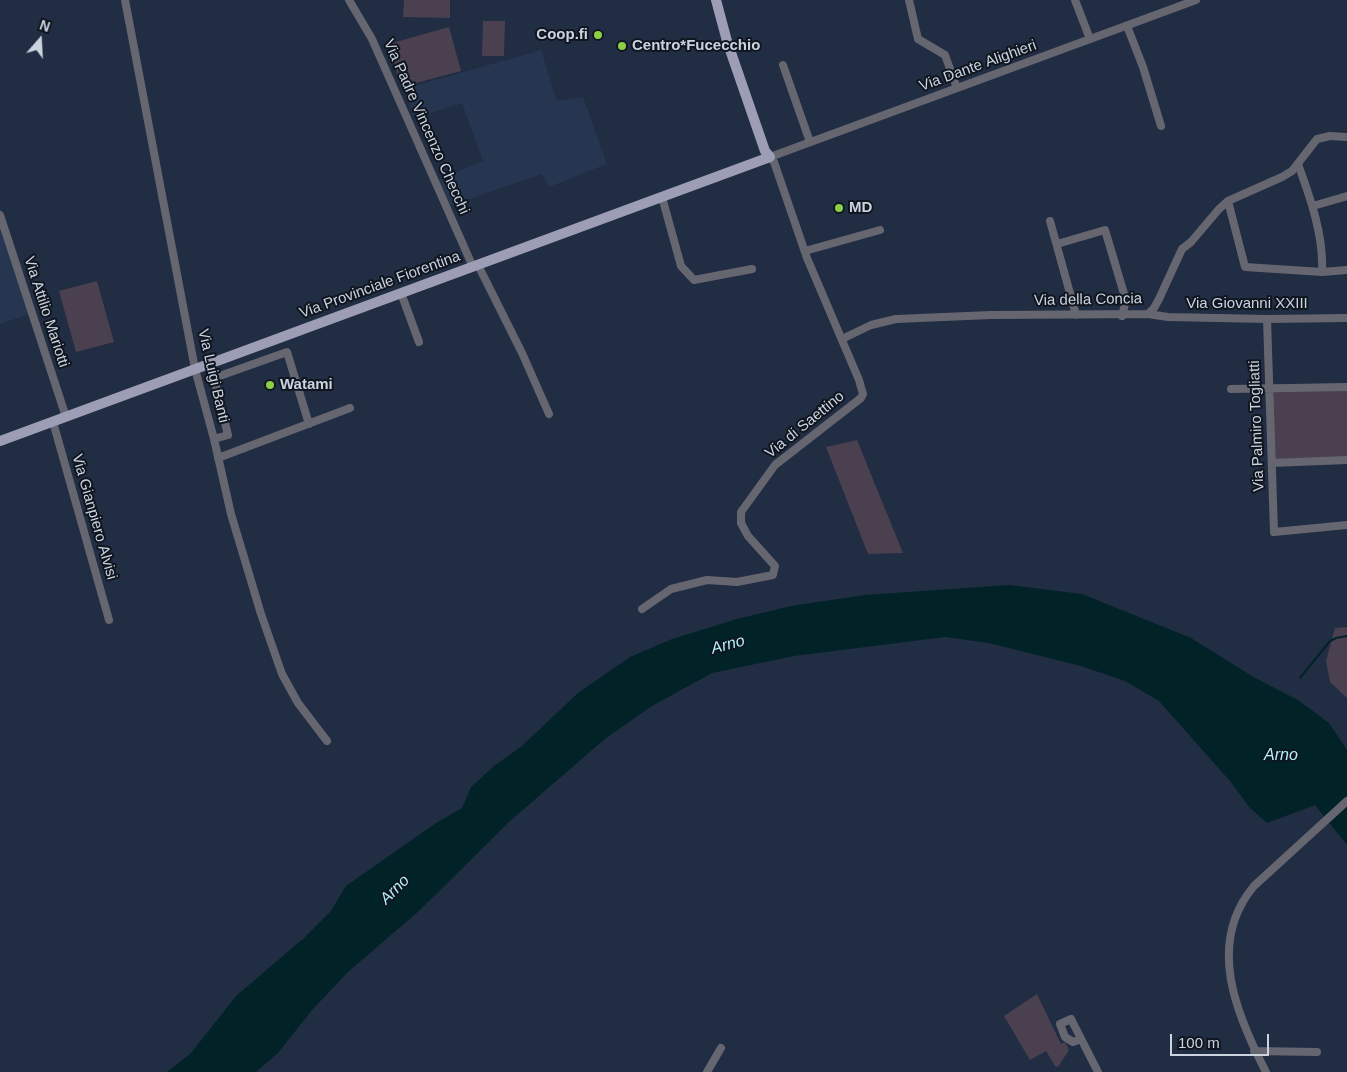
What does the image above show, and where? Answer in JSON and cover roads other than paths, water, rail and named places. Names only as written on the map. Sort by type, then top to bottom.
[{"type":"main road","points":[[716,0],[730,51],[765,151],[770,157]]},
{"type":"main road","name":"Via Provinciale Fiorentina","points":[[0,441],[770,157]]},
{"type":"street","name":"Via Luigi Banti","points":[[125,0],[196,369],[231,514],[261,614],[282,674],[298,703],[327,741]]},
{"type":"street","name":"Via Padre Vincenzo Checchi","points":[[349,0],[372,40],[475,266],[522,353],[549,414]]},
{"type":"street","points":[[909,0],[918,39],[945,54],[957,88]]},
{"type":"street","points":[[1075,0],[1090,39]]},
{"type":"street","name":"Via Dante Alighieri","points":[[770,157],[1196,0]]},
{"type":"street","points":[[1126,26],[1143,67],[1161,126]]},
{"type":"street","points":[[783,65],[810,142]]},
{"type":"street","name":"Via della Concia","points":[[842,339],[870,325],[896,318],[1076,314],[1122,316],[1148,314],[1159,300],[1182,248],[1191,242],[1219,208],[1228,201],[1282,178],[1292,171],[1317,139],[1330,136],[1347,137]]},
{"type":"street","name":"Via di Saettino","points":[[642,609],[671,589],[707,580],[737,582],[773,575],[775,566],[748,536],[741,523],[741,512],[775,465],[861,398],[863,394],[862,387],[804,251],[774,162],[770,157]]},
{"type":"street","points":[[1298,164],[1313,206],[1323,261],[1322,272]]},
{"type":"street","points":[[1313,206],[1347,196]]},
{"type":"street","points":[[662,197],[681,266],[694,280],[752,269]]},
{"type":"street","points":[[1228,201],[1245,267],[1322,272],[1347,270]]},
{"type":"street","name":"Via Attilio Mariotti","points":[[0,215],[66,417]]},
{"type":"street","points":[[1050,221],[1076,314]]},
{"type":"street","points":[[804,251],[880,230]]},
{"type":"street","points":[[1056,244],[1105,230],[1125,297],[1122,316]]},
{"type":"street","points":[[401,293],[419,342]]},
{"type":"street","name":"Via Giovanni XXIII","points":[[1148,314],[1168,317],[1267,319],[1347,318]]},
{"type":"street","name":"Via Palmiro Togliatti","points":[[1267,319],[1274,532],[1347,524]]},
{"type":"street","points":[[282,337],[309,424]]},
{"type":"street","points":[[214,438],[228,435],[214,378],[288,352]]},
{"type":"street","points":[[1231,389],[1347,386]]},
{"type":"street","points":[[218,458],[350,408]]},
{"type":"street","name":"Via Gianpiero Alvisi","points":[[53,422],[109,620]]},
{"type":"street","points":[[1272,462],[1347,460]]},
{"type":"street","points":[[1266,1072],[1242,1022],[1233,992],[1228,960],[1229,936],[1233,921],[1241,902],[1269,871],[1347,800]]},
{"type":"street","points":[[1081,1039],[1098,1072]]},
{"type":"street","points":[[708,1072],[722,1048]]},
{"type":"street","points":[[1254,1050],[1318,1052]]},
{"type":"water","name":"Arno","points":[[1009,585],[1082,594],[1191,638],[1255,678],[1298,700],[1329,723],[1347,750],[1347,845],[1315,805],[1267,823],[1250,808],[1230,781],[1159,701],[1125,681],[1081,666],[989,643],[945,637],[794,656],[712,673],[652,706],[606,738],[510,821],[420,910],[348,972],[312,1010],[278,1053],[256,1072],[167,1072],[191,1053],[236,996],[304,938],[331,911],[346,886],[436,823],[462,808],[471,787],[494,766],[522,746],[578,693],[630,657],[672,639],[737,619],[791,606],[865,595]]},
{"type":"waterway","points":[[1300,678],[1330,641],[1347,636]]},
{"type":"place","name":"Coop.fi","points":[[598,35]]},
{"type":"place","name":"Centro*Fucecchio","points":[[622,46]]},
{"type":"place","name":"MD","points":[[839,208]]},
{"type":"place","name":"Watami","points":[[270,385]]}]
